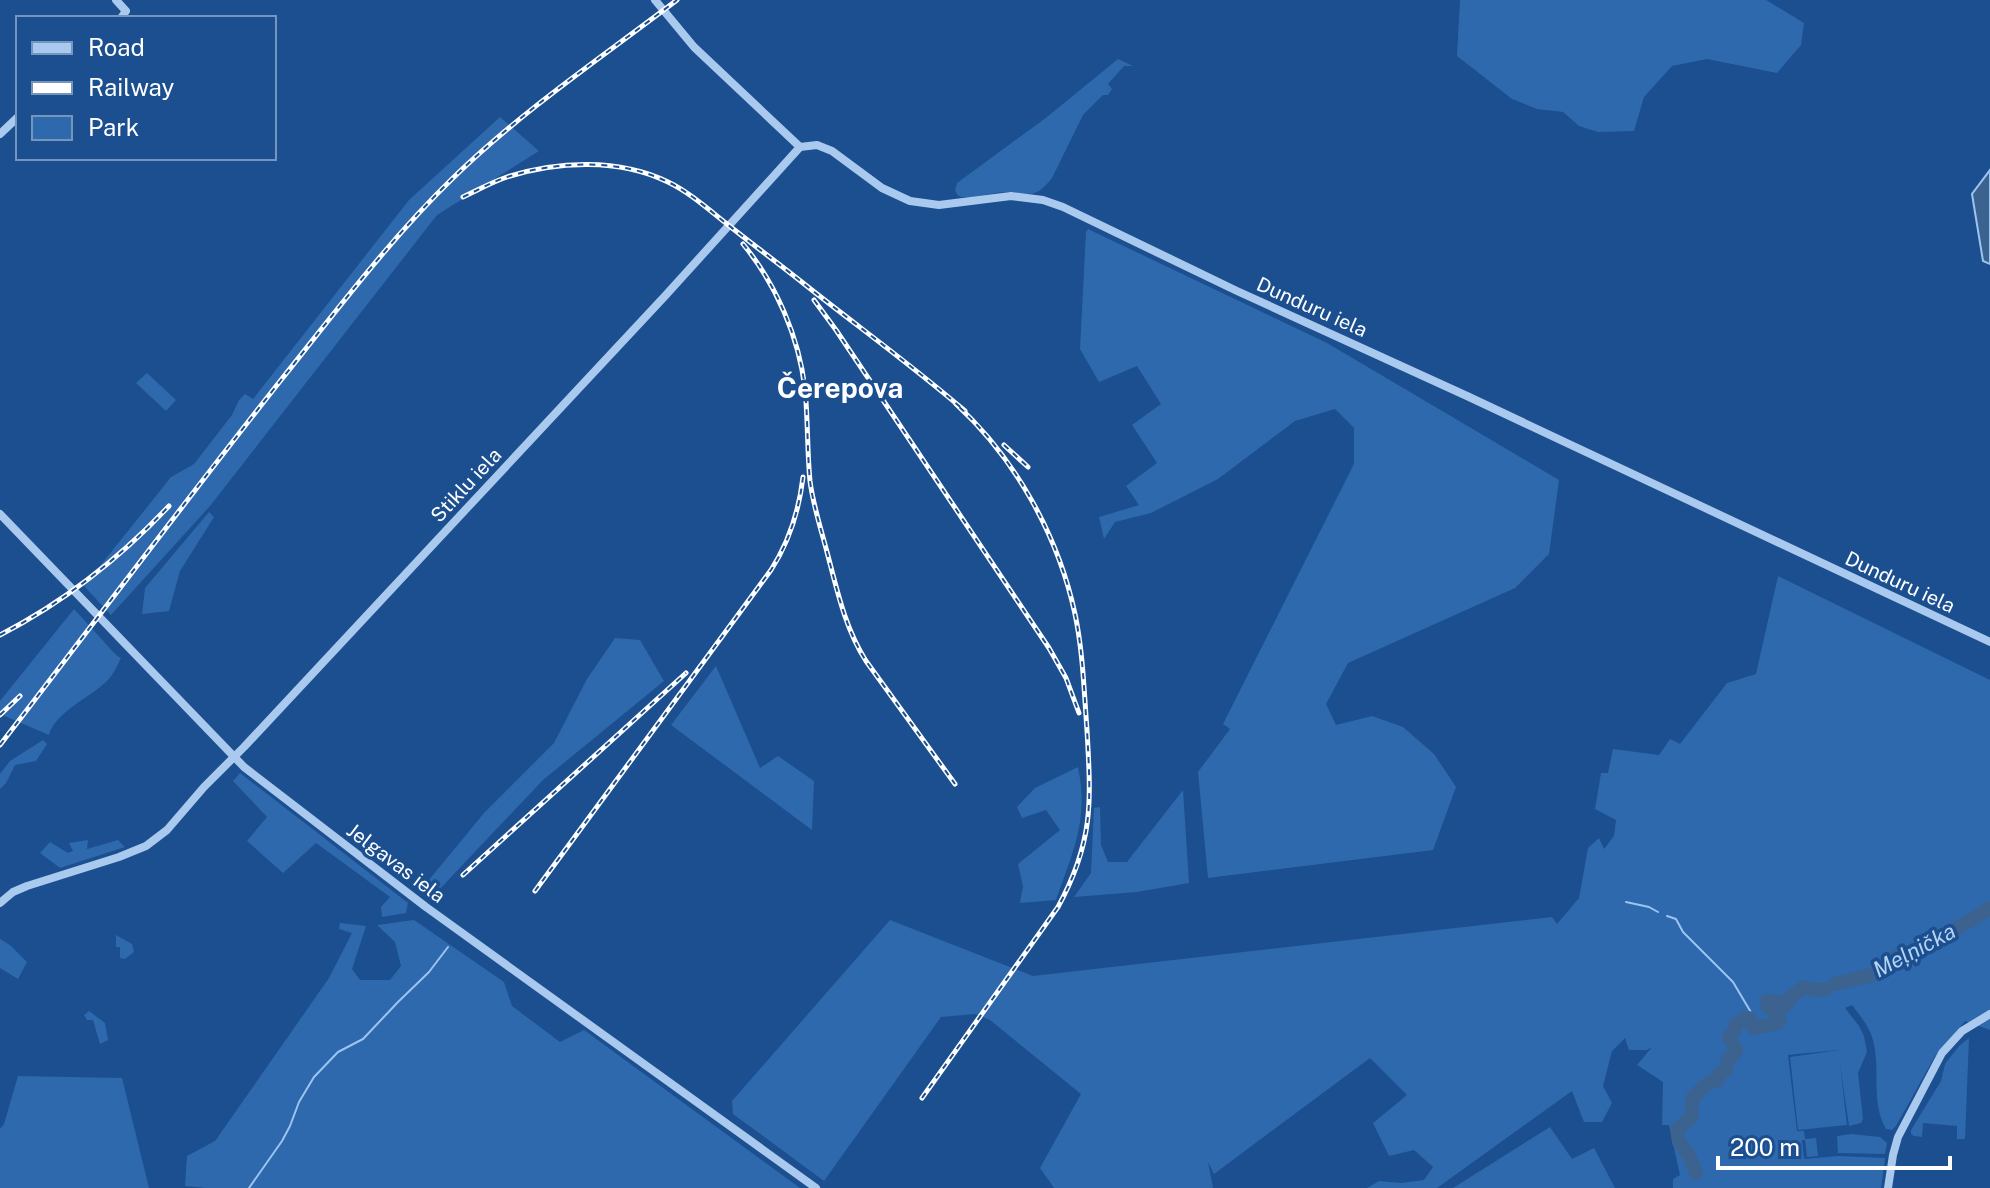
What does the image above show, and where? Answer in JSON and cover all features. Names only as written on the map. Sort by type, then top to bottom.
[{"type":"street","points":[[116,0],[124,14]]},
{"type":"street","points":[[656,1],[694,47],[800,147]]},
{"type":"street","points":[[0,134],[16,119]]},
{"type":"street","name":"Dunduru iela","points":[[800,147],[817,145],[832,151],[882,188],[910,201],[939,205],[1011,196],[1043,200],[1063,207],[1990,642]]},
{"type":"street","name":"Stiklu iela","points":[[0,903],[13,892],[126,855],[152,842],[167,830],[655,307],[800,147]]},
{"type":"street","name":"Jelgavas iela","points":[[0,514],[244,767],[426,907],[816,1188]]},
{"type":"street","points":[[1888,1188],[1898,1137],[1942,1053],[1962,1031],[1990,1014]]},
{"type":"green space","points":[[1460,0],[1766,0],[1804,23],[1801,45],[1777,73],[1707,59],[1672,66],[1644,97],[1634,131],[1598,132],[1579,126],[1563,112],[1537,109],[1512,99],[1457,56]]},
{"type":"green space","points":[[1118,59],[1133,66],[1124,66],[1108,84],[1112,89],[1108,95],[1103,95],[1083,115],[1052,178],[1043,188],[1031,194],[958,195],[955,190],[957,183],[1047,117]]},
{"type":"green space","points":[[500,117],[539,151],[437,215],[210,506],[111,615],[84,586],[171,477],[194,464],[232,415],[239,400],[245,394],[253,399],[409,200]]},
{"type":"green space","points":[[1088,229],[1327,343],[1559,480],[1549,554],[1515,588],[1348,663],[1326,704],[1336,725],[1372,716],[1403,727],[1434,754],[1456,787],[1433,850],[1208,878],[1198,772],[1230,729],[1223,724],[1354,464],[1354,428],[1335,409],[1295,421],[1218,479],[1151,513],[1115,522],[1104,539],[1099,517],[1139,505],[1126,486],[1157,463],[1132,425],[1161,404],[1137,366],[1099,382],[1080,349]]},
{"type":"green space","points":[[147,373],[176,400],[166,411],[136,383]]},
{"type":"green space","points":[[209,512],[214,517],[180,571],[169,611],[142,614],[145,588]]},
{"type":"green space","points":[[1778,576],[1990,680],[1990,1030],[1965,1021],[1935,1056],[1892,1130],[1886,1129],[1881,1119],[1873,1039],[1852,1005],[1845,1008],[1864,1036],[1867,1052],[1858,1073],[1861,1123],[1849,1126],[1840,1064],[1847,1125],[1798,1130],[1790,1057],[1839,1050],[1788,1055],[1797,1131],[1804,1131],[1805,1139],[1816,1138],[1818,1156],[1807,1157],[1805,1140],[1802,1140],[1804,1159],[1838,1156],[1885,1158],[1881,1188],[1673,1188],[1673,1179],[1680,1175],[1669,1125],[1662,1125],[1663,1082],[1637,1065],[1652,1047],[1629,1050],[1625,1038],[1612,1051],[1603,1086],[1612,1103],[1602,1122],[1584,1122],[1572,1091],[1437,1188],[1367,1188],[1379,1181],[1401,1183],[1424,1180],[1433,1167],[1414,1150],[1389,1156],[1373,1123],[1407,1095],[1370,1058],[1214,1174],[1208,1162],[1213,1188],[1054,1188],[1040,1168],[1081,1094],[990,1020],[975,1014],[941,1017],[824,1181],[733,1114],[732,1101],[890,920],[1033,976],[1552,917],[1557,924],[1579,898],[1588,848],[1599,838],[1604,849],[1614,836],[1616,820],[1595,809],[1601,773],[1608,773],[1613,749],[1659,755],[1670,739],[1680,744],[1727,683],[1756,674]]},
{"type":"green space","points":[[74,609],[121,658],[111,676],[58,719],[49,735],[0,714],[0,701]]},
{"type":"green space","points":[[615,638],[640,640],[664,681],[543,780],[435,894],[424,886],[484,813],[554,743],[587,679]]},
{"type":"green space","points":[[716,666],[760,768],[778,756],[814,781],[812,830],[671,725]]},
{"type":"green space","points":[[43,740],[47,744],[36,761],[15,765],[0,789],[0,774],[10,761]]},
{"type":"green space","points":[[1078,767],[1082,803],[1078,835],[1056,900],[1020,903],[1023,886],[1018,864],[1060,830],[1046,810],[1022,818],[1017,807],[1035,788]]},
{"type":"green space","points":[[240,773],[408,903],[406,913],[382,917],[381,907],[390,897],[316,843],[283,873],[247,841],[267,817],[233,781]]},
{"type":"green space","points":[[1183,790],[1189,883],[1137,892],[1074,897],[1091,873],[1094,808],[1100,807],[1101,845],[1108,862],[1127,862]]},
{"type":"green space","points":[[88,840],[87,849],[118,840],[125,847],[60,868],[40,853],[50,842],[68,853],[73,851],[69,843]]},
{"type":"green space","points":[[414,920],[504,982],[512,1006],[560,1042],[584,1030],[800,1188],[185,1186],[187,1156],[215,1141],[329,978],[352,933],[339,929],[340,923],[366,926],[352,969],[360,980],[390,980],[401,966],[395,942],[377,925]]},
{"type":"green space","points":[[116,935],[132,944],[134,952],[125,959],[120,958]]},
{"type":"green space","points":[[0,939],[27,962],[18,979],[0,968]]},
{"type":"green space","points":[[89,1011],[105,1023],[108,1040],[100,1044],[93,1020],[87,1020],[84,1015]]},
{"type":"green space","points":[[1969,1038],[1965,1139],[1957,1139],[1957,1126],[1923,1123],[1922,1137],[1914,1136],[1911,1130],[1941,1081],[1945,1064]]},
{"type":"green space","points":[[18,1076],[122,1078],[149,1188],[0,1188],[0,1129]]},
{"type":"green space","points":[[1550,1127],[1572,1159],[1594,1148],[1615,1188],[1453,1188]]},
{"type":"green space","points":[[1837,1136],[1880,1137],[1887,1143],[1885,1154],[1838,1153]]},
{"type":"shaded area","points":[[1990,170],[1990,264],[1983,261],[1972,194]]},
{"type":"waterway","points":[[1626,902],[1658,912]]},
{"type":"waterway","name":"Meļņička","points":[[1835,984],[1872,975],[1896,957],[1927,945],[1990,908]]},
{"type":"waterway","points":[[1667,916],[1676,919],[1683,932],[1733,982],[1752,1014],[1750,1021]]},
{"type":"waterway","points":[[249,1188],[282,1141],[314,1077],[338,1052],[363,1039],[429,972],[448,947]]},
{"type":"waterway","name":"Meļņička","points":[[1696,1173],[1689,1155],[1679,1142],[1677,1129],[1691,1118],[1693,1097],[1709,1082],[1718,1080],[1719,1074],[1726,1070],[1728,1059],[1736,1050],[1729,1037],[1736,1024],[1746,1018],[1754,1028],[1777,1023],[1779,1015],[1767,1006],[1767,1001],[1784,1005],[1804,987],[1826,989]]},
{"type":"railway","points":[[0,745],[343,301],[408,225],[454,177],[507,130],[677,0]]},
{"type":"railway","points":[[463,197],[507,177],[567,165],[629,169],[668,182],[698,201],[965,411]]},
{"type":"railway","points":[[743,244],[776,294],[797,350],[805,389],[811,490],[847,622],[866,661],[955,784]]},
{"type":"railway","points":[[814,300],[1049,648],[1066,678],[1079,713]]},
{"type":"railway","points":[[922,1098],[1058,907],[1078,862],[1088,821],[1082,657],[1075,614],[1058,555],[1015,473],[997,448],[956,404]]},
{"type":"railway","points":[[1004,445],[1028,467]]},
{"type":"railway","points":[[535,891],[771,570],[792,526],[803,477]]},
{"type":"railway","points":[[0,635],[90,578],[169,506]]},
{"type":"railway","points":[[463,875],[686,673]]},
{"type":"railway","points":[[0,715],[20,696]]},
{"type":"district","name":"Čerepova","points":[[840,388]]}]
